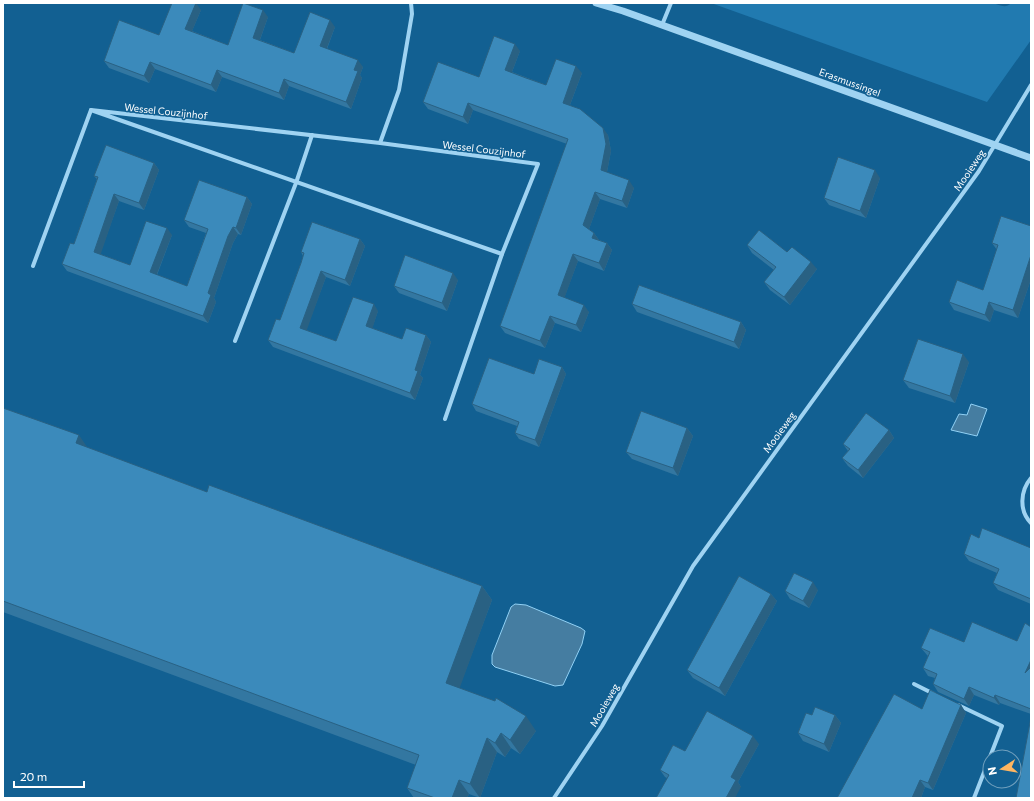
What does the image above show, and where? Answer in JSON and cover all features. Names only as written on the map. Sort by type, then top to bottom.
[{"type":"street","points":[[380,143],[399,90],[412,14],[411,3]]},
{"type":"street","name":"Erasmussingel","points":[[596,3],[623,11],[1031,158]]},
{"type":"street","name":"Erasmussingel","points":[[606,3],[623,11]]},
{"type":"street","points":[[662,25],[670,3]]},
{"type":"street","name":"Mooieweg","points":[[554,798],[602,726],[692,566],[974,177],[1031,85]]},
{"type":"street","points":[[33,266],[91,110]]},
{"type":"street","name":"Wessel Couzijnhof","points":[[91,110],[502,254]]},
{"type":"street","name":"Wessel Couzijnhof","points":[[91,110],[380,143],[538,164],[502,254],[445,419]]},
{"type":"street","points":[[235,341],[296,183],[312,136]]},
{"type":"street","points":[[1031,478],[1024,489],[1022,499],[1023,510],[1031,522]]},
{"type":"street","points":[[914,684],[941,697]]},
{"type":"street","points":[[955,704],[1002,726],[974,798]]},
{"type":"shaded area","points":[[711,3],[993,3],[1007,6],[1011,3],[1031,3],[1031,40],[987,102]]},
{"type":"shaded area","points":[[971,404],[987,409],[977,436],[951,430],[959,414],[967,415]]},
{"type":"shaded area","points":[[515,604],[526,605],[585,631],[582,644],[563,685],[555,686],[495,667],[492,664],[492,655],[511,607]]},
{"type":"building","points":[[172,3],[196,3],[185,29],[228,45],[243,3],[263,10],[253,38],[294,53],[310,12],[330,20],[320,46],[358,60],[354,70],[358,71],[346,102],[284,79],[279,93],[217,70],[211,85],[150,62],[144,76],[104,61],[119,20],[159,35]]},
{"type":"building","points":[[494,36],[515,44],[505,70],[526,78],[546,85],[556,59],[576,66],[563,103],[580,109],[603,128],[606,144],[601,170],[629,180],[622,201],[595,192],[583,225],[594,233],[592,238],[607,243],[599,263],[573,254],[558,295],[584,305],[576,325],[550,316],[540,341],[500,326],[568,139],[468,103],[463,117],[423,102],[438,62],[479,77]]},
{"type":"building","points":[[106,145],[154,163],[139,203],[114,194],[94,252],[130,265],[146,221],[167,228],[150,272],[187,286],[208,229],[184,220],[199,180],[247,197],[236,228],[233,227],[228,236],[208,293],[211,295],[203,316],[62,264],[70,243],[74,244],[98,177],[94,176]]},
{"type":"building","points":[[838,157],[875,170],[860,211],[824,198]]},
{"type":"building","points":[[1001,216],[1031,226],[1031,255],[1013,310],[989,302],[985,315],[949,302],[957,280],[983,290],[998,245],[992,243]]},
{"type":"building","points":[[312,222],[360,239],[345,280],[321,271],[300,328],[336,341],[353,297],[374,304],[366,326],[402,339],[406,328],[426,335],[415,370],[418,371],[410,393],[268,340],[276,319],[280,320],[301,263],[304,253],[301,252]]},
{"type":"building","points":[[759,230],[787,252],[792,247],[811,262],[784,297],[764,282],[776,267],[747,245]]},
{"type":"building","points":[[405,255],[453,273],[442,303],[394,286]]},
{"type":"building","points":[[639,285],[741,322],[734,342],[632,304]]},
{"type":"building","points":[[918,339],[963,354],[950,396],[903,380]]},
{"type":"building","points":[[489,358],[534,374],[539,359],[562,367],[535,440],[515,433],[519,422],[472,404]]},
{"type":"building","points":[[3,408],[79,435],[76,443],[207,492],[209,485],[482,586],[446,683],[495,701],[496,698],[526,716],[510,740],[501,733],[495,743],[487,738],[470,784],[459,780],[452,798],[435,798],[407,788],[419,755],[3,601]]},
{"type":"building","points":[[641,411],[687,428],[673,468],[626,452]]},
{"type":"building","points":[[866,413],[889,430],[858,470],[842,458],[850,449],[843,444]]},
{"type":"building","points":[[982,528],[1031,548],[1031,599],[993,583],[999,569],[964,554],[971,534],[979,538]]},
{"type":"building","points":[[794,573],[813,582],[803,601],[785,591]]},
{"type":"building","points":[[739,576],[771,594],[719,688],[687,670]]},
{"type":"building","points":[[972,622],[1017,641],[1025,623],[1031,627],[1031,660],[1025,673],[1031,667],[1031,709],[995,695],[994,698],[969,687],[964,699],[933,684],[937,674],[923,668],[930,652],[921,648],[930,628],[964,642]]},
{"type":"building","points":[[930,690],[961,705],[928,783],[920,780],[912,798],[837,798],[894,694],[922,709]]},
{"type":"building","points":[[815,707],[835,715],[824,744],[798,733],[806,713],[812,715]]},
{"type":"building","points":[[707,711],[753,736],[731,777],[736,780],[726,798],[656,798],[669,775],[660,770],[673,745],[685,751]]},
{"type":"building","points":[[1031,717],[1031,798],[1016,798],[1018,789],[1022,789],[1022,766]]}]
